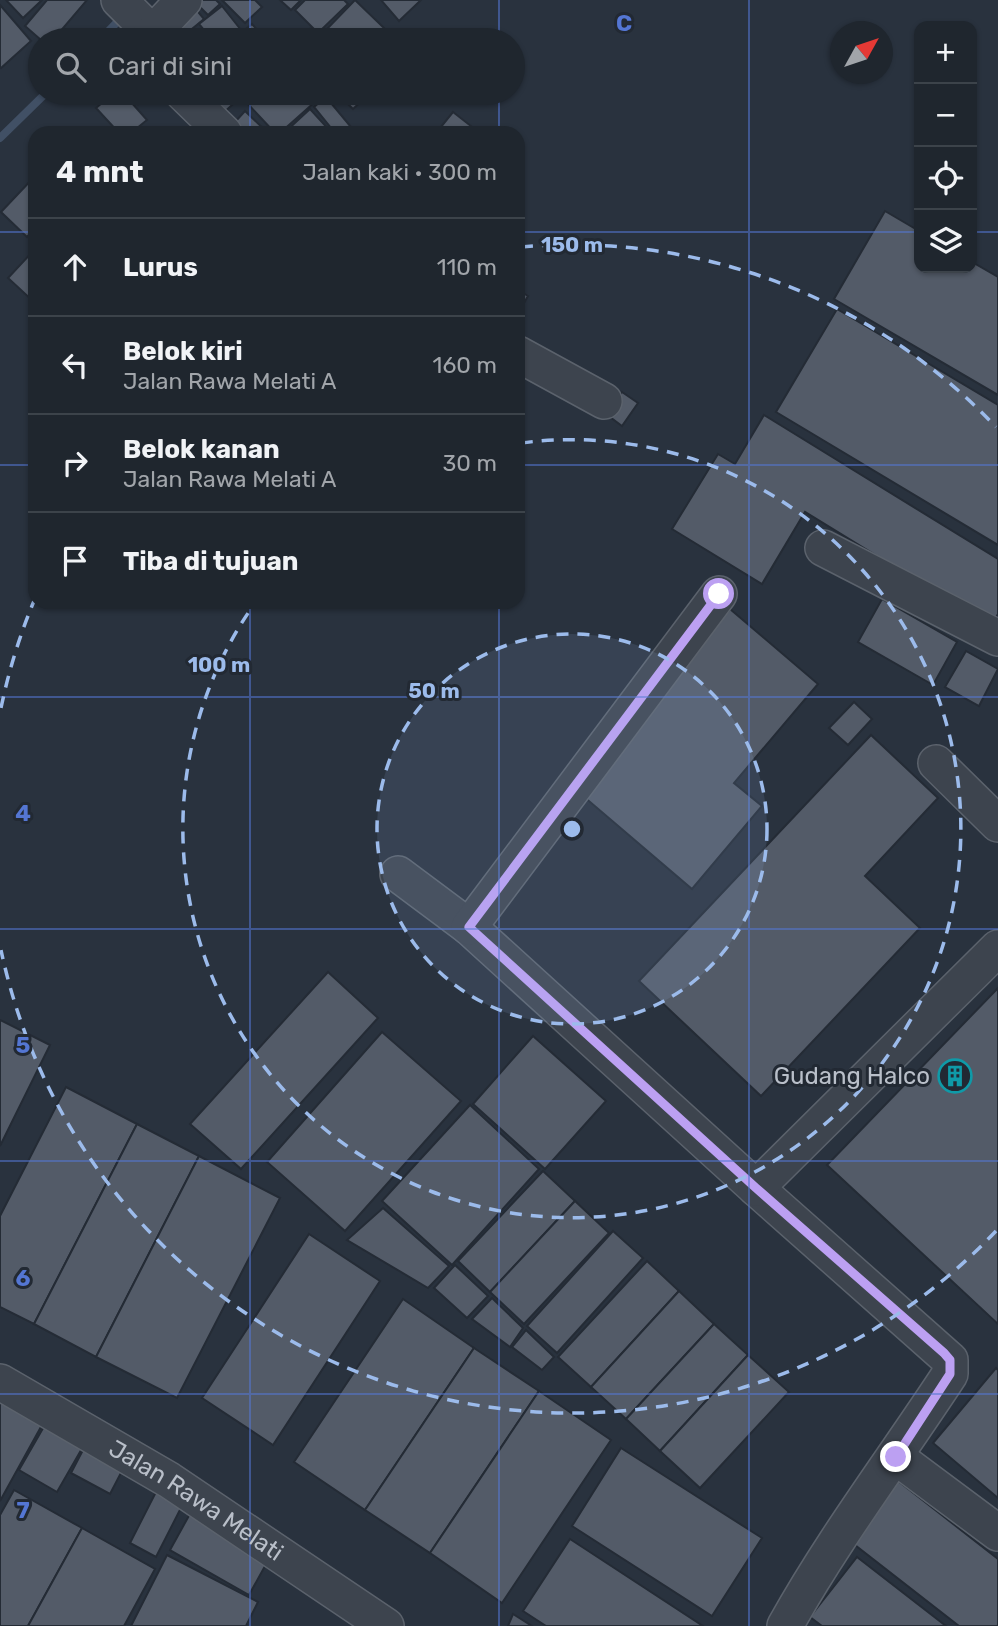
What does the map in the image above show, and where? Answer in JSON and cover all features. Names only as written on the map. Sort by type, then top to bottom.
[{"type":"street","points":[[141,25],[184,0]]},
{"type":"street","points":[[195,105],[217,126]]},
{"type":"street","points":[[525,358],[604,401]]},
{"type":"street","points":[[823,548],[998,638]]},
{"type":"street","points":[[469,927],[719,594]]},
{"type":"street","points":[[936,763],[998,824]]},
{"type":"street","points":[[398,874],[469,927],[950,1360],[950,1374],[896,1457],[824,1556],[785,1626]]},
{"type":"street","points":[[756,1188],[998,948]]},
{"type":"street","name":"Jalan Rawa Melati","points":[[0,1382],[169,1480],[386,1626]]},
{"type":"street","points":[[896,1457],[998,1533]]},
{"type":"building","points":[[6,0],[42,0],[23,18]]},
{"type":"building","points":[[47,0],[87,0],[63,28],[28,29],[25,26]]},
{"type":"building","points":[[193,0],[216,0],[220,4],[208,15]]},
{"type":"building","points":[[222,0],[255,0],[262,7],[245,23]]},
{"type":"building","points":[[280,0],[301,0],[291,10]]},
{"type":"building","points":[[305,0],[344,0],[348,4],[323,28],[313,28],[295,10]]},
{"type":"building","points":[[355,0],[384,28],[328,28]]},
{"type":"building","points":[[381,0],[421,0],[399,21]]},
{"type":"building","points":[[190,2],[204,19],[193,28],[183,28],[173,16]]},
{"type":"building","points":[[0,5],[28,38],[28,44],[0,67]]},
{"type":"building","points":[[222,6],[239,28],[202,28],[199,24]]},
{"type":"building","points":[[100,105],[134,105],[147,120],[140,126],[113,126],[96,108]]},
{"type":"building","points":[[214,105],[232,105],[222,114]]},
{"type":"building","points":[[249,105],[312,105],[288,126],[268,126]]},
{"type":"building","points":[[333,105],[350,126],[329,126],[314,107]]},
{"type":"building","points":[[310,109],[326,126],[292,126]]},
{"type":"building","points":[[245,111],[261,126],[231,126]]},
{"type":"building","points":[[453,112],[471,126],[442,126]]},
{"type":"building","points":[[28,183],[27,237],[1,212]]},
{"type":"building","points":[[885,211],[914,228],[914,273],[977,273],[977,265],[998,277],[998,395],[834,299]]},
{"type":"building","points":[[28,257],[28,297],[8,278]]},
{"type":"building","points":[[837,309],[998,405],[998,545],[776,412]]},
{"type":"building","points":[[622,392],[638,403],[622,426],[606,414]]},
{"type":"building","points":[[764,415],[998,559],[998,614],[991,626],[805,512],[762,584],[672,529],[718,454],[735,464]]},
{"type":"building","points":[[882,599],[957,642],[933,685],[858,642]]},
{"type":"building","points":[[730,609],[818,684],[734,783],[762,806],[692,889],[576,790]]},
{"type":"building","points":[[966,651],[998,669],[979,706],[945,687]]},
{"type":"building","points":[[854,702],[872,719],[848,745],[829,728]]},
{"type":"building","points":[[871,735],[938,798],[865,876],[920,928],[761,1096],[639,981]]},
{"type":"building","points":[[328,972],[378,1018],[241,1169],[190,1124]]},
{"type":"building","name":"Gudang Halco","points":[[998,988],[998,1324],[827,1165]]},
{"type":"building","points":[[0,1020],[50,1045],[0,1146]]},
{"type":"building","points":[[382,1032],[461,1101],[345,1231],[267,1162]]},
{"type":"building","points":[[533,1036],[606,1101],[545,1169],[473,1104]]},
{"type":"building","points":[[66,1087],[137,1124],[34,1324],[0,1307],[0,1216]]},
{"type":"building","points":[[470,1105],[539,1169],[452,1265],[382,1201]]},
{"type":"building","points":[[137,1124],[199,1156],[96,1357],[34,1324]]},
{"type":"building","points":[[199,1156],[280,1198],[177,1398],[96,1357]]},
{"type":"building","points":[[543,1171],[575,1201],[490,1292],[458,1261]]},
{"type":"building","points":[[575,1201],[609,1233],[524,1324],[490,1292]]},
{"type":"building","points":[[383,1208],[449,1266],[428,1288],[347,1240]]},
{"type":"building","points":[[613,1231],[643,1258],[557,1353],[527,1326]]},
{"type":"building","points":[[309,1234],[380,1281],[273,1445],[202,1398]]},
{"type":"building","points":[[647,1261],[679,1291],[591,1387],[558,1357]]},
{"type":"building","points":[[455,1265],[488,1296],[467,1318],[434,1288]]},
{"type":"building","points":[[679,1291],[714,1324],[626,1419],[591,1387]]},
{"type":"building","points":[[492,1298],[523,1328],[510,1347],[472,1319]]},
{"type":"building","points":[[403,1299],[474,1348],[365,1510],[294,1462]]},
{"type":"building","points":[[714,1324],[748,1355],[660,1451],[626,1419]]},
{"type":"building","points":[[526,1330],[554,1357],[542,1370],[512,1347]]},
{"type":"building","points":[[474,1348],[539,1391],[430,1553],[365,1510]]},
{"type":"building","points":[[748,1355],[789,1392],[700,1488],[660,1451]]},
{"type":"building","points":[[996,1368],[998,1370],[998,1498],[933,1443]]},
{"type":"building","points":[[539,1391],[611,1440],[502,1603],[430,1553]]},
{"type":"building","points":[[0,1402],[42,1425],[0,1501]]},
{"type":"building","points":[[46,1423],[84,1445],[57,1492],[19,1470]]},
{"type":"building","points":[[84,1448],[123,1469],[110,1494],[71,1473]]},
{"type":"building","points":[[621,1448],[762,1538],[712,1616],[572,1526]]},
{"type":"building","points":[[893,1477],[998,1559],[998,1626],[959,1626],[846,1538]]},
{"type":"building","points":[[158,1488],[184,1502],[156,1557],[130,1543]]},
{"type":"building","points":[[14,1490],[82,1528],[28,1626],[0,1626],[0,1515]]},
{"type":"building","points":[[191,1512],[270,1557],[249,1595],[170,1550]]},
{"type":"building","points":[[82,1528],[155,1569],[124,1626],[28,1626]]},
{"type":"building","points":[[570,1539],[703,1626],[546,1626],[523,1611]]},
{"type":"building","points":[[167,1555],[258,1602],[246,1626],[131,1626]]},
{"type":"building","points":[[857,1557],[946,1626],[822,1626],[810,1617]]},
{"type":"building","points":[[513,1614],[532,1626],[508,1626]]},
{"type":"waterway","points":[[111,28],[122,17]]},
{"type":"waterway","points":[[0,138],[34,105]]},
{"type":"place","name":"Gudang Halco","points":[[955,1076]]},
{"type":"route","points":[[719,594],[469,927],[950,1360],[950,1374],[896,1457]]}]
